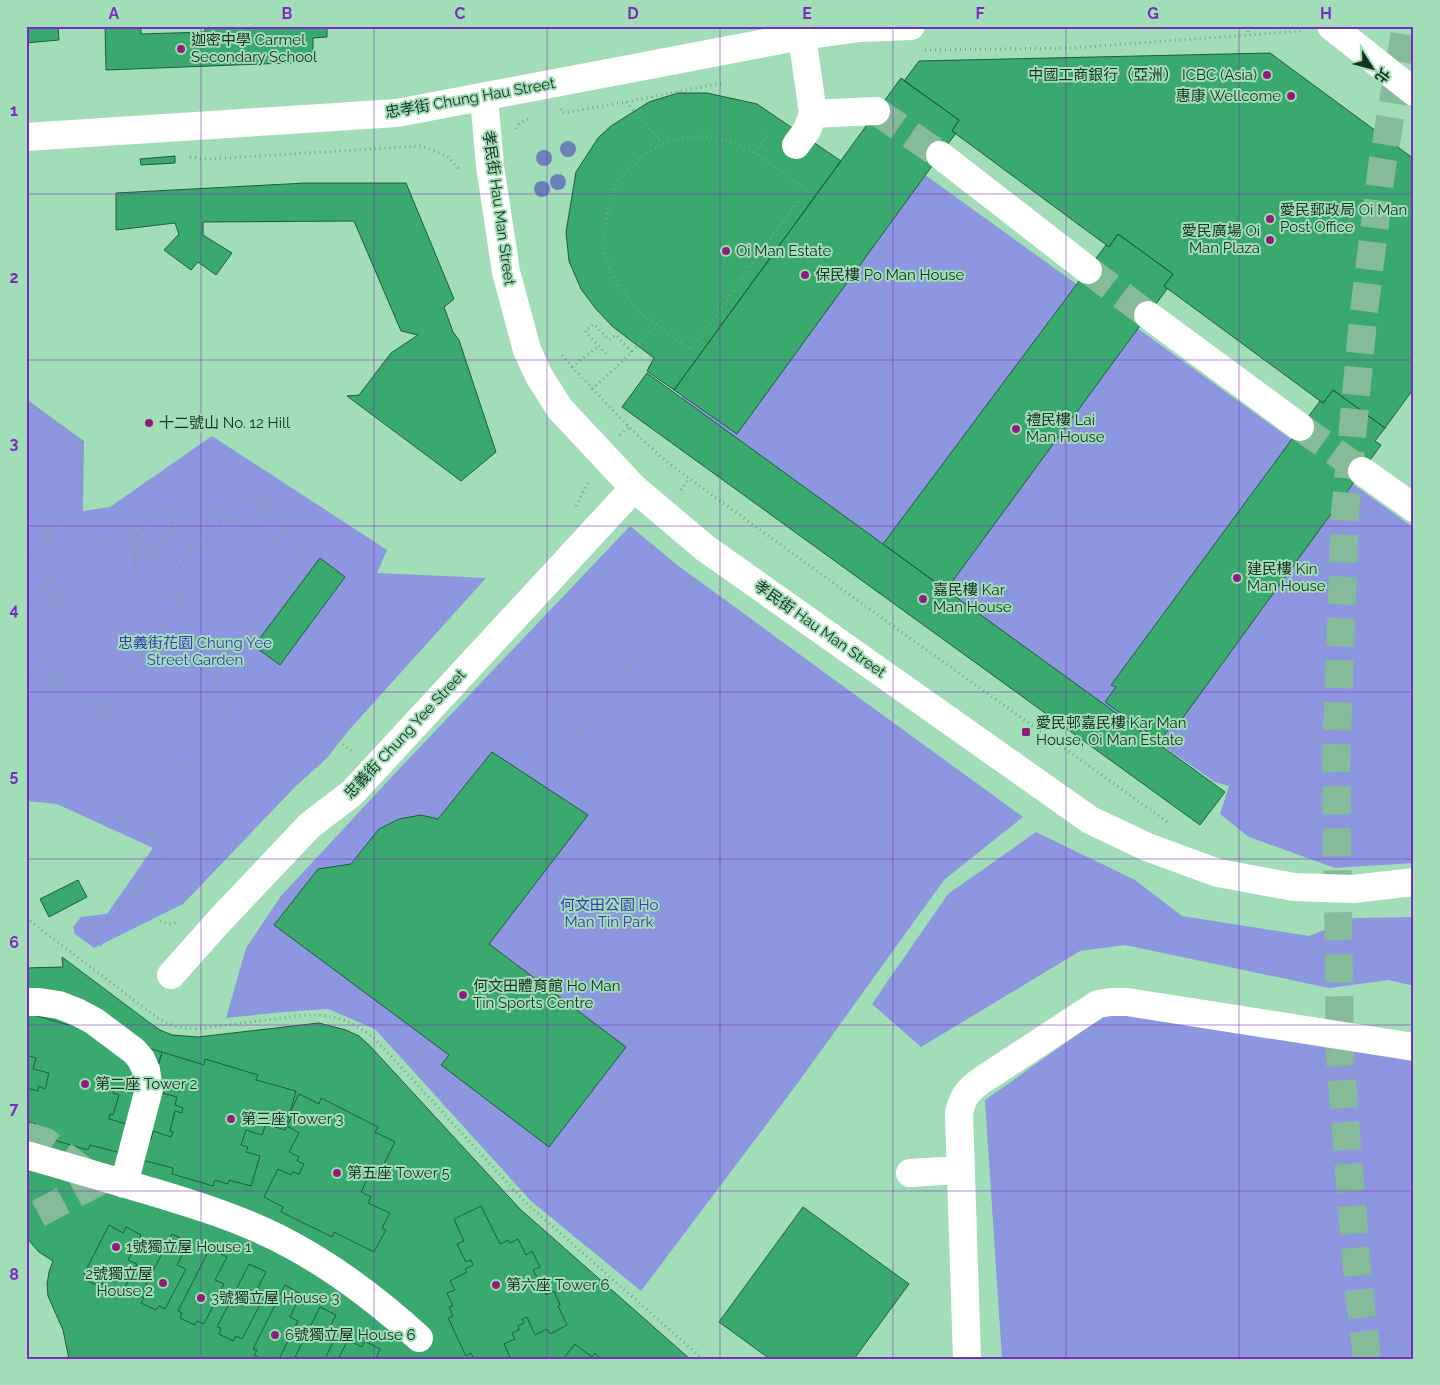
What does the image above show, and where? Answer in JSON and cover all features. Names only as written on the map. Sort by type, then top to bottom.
[{"type":"street","name":"忠孝街 Chung Hau Street","points":[[26,137],[396,113],[802,36],[860,28],[910,26]]},
{"type":"street","points":[[1332,28],[1401,71],[1414,92]]},
{"type":"street","points":[[796,145],[807,130],[813,114],[802,36]]},
{"type":"street","name":"孝民街 Hau Man Street","points":[[484,97],[490,166],[506,272],[527,350],[539,376],[560,409],[634,488],[705,548],[1090,820],[1147,847],[1218,874],[1304,887],[1353,889],[1414,882]]},
{"type":"street","points":[[813,114],[876,111]]},
{"type":"street","points":[[940,155],[1088,270]]},
{"type":"street","points":[[1148,315],[1300,427]]},
{"type":"street","points":[[1362,471],[1414,508]]},
{"type":"street","name":"忠義街 Chung Yee Street","points":[[172,974],[220,919],[310,825],[352,794],[634,488]]},
{"type":"street","points":[[26,1002],[59,1005],[77,1012],[134,1051],[141,1059],[146,1070],[149,1089],[124,1184]]},
{"type":"street","points":[[967,1359],[959,1113],[962,1099],[969,1090],[1098,1004],[1111,1002],[1127,1002],[1414,1047]]},
{"type":"street","points":[[26,1154],[238,1219],[316,1258],[353,1282],[420,1338]]},
{"type":"street","points":[[910,1172],[960,1170]]},
{"type":"path","points":[[1248,26],[1248,35]]},
{"type":"path","points":[[922,50],[1070,48],[1332,28],[1401,26]]},
{"type":"path","points":[[662,143],[626,102],[730,81]]},
{"type":"path","points":[[755,153],[770,131]]},
{"type":"path","points":[[706,136],[728,140],[755,153],[806,189],[691,350],[638,311],[611,272],[605,253],[605,230],[609,202],[618,179],[644,154],[662,143],[686,137],[706,136]]},
{"type":"path","points":[[184,156],[209,159],[421,146],[447,156],[459,169],[461,178]]},
{"type":"path","points":[[606,354],[585,331],[594,324],[609,340],[616,335],[632,352]]},
{"type":"path","points":[[592,388],[632,352],[656,326]]},
{"type":"path","points":[[599,346],[572,367],[629,427],[668,463],[896,629],[1175,828]]},
{"type":"path","points":[[26,401],[82,442],[81,488],[26,563]]},
{"type":"path","points":[[571,512],[578,505],[590,479]]},
{"type":"path","points":[[215,516],[225,506],[243,498],[252,499],[264,505]]},
{"type":"path","points":[[270,498],[279,499],[286,508],[286,512],[282,519],[275,522],[267,521],[261,511],[264,505],[270,498]]},
{"type":"path","points":[[183,593],[165,595],[146,586],[138,574],[134,559],[135,547],[138,534],[145,523],[156,513],[169,507],[185,504],[201,506],[215,516],[220,523],[221,532],[217,540],[191,547]]},
{"type":"path","points":[[169,507],[174,534]]},
{"type":"path","points":[[218,521],[230,518],[244,522],[268,539],[275,538],[287,529]]},
{"type":"path","points":[[56,680],[168,760],[191,765],[204,761],[213,755],[227,736],[231,716],[215,680],[216,675],[304,558],[300,545],[287,529],[282,519]]},
{"type":"path","points":[[26,645],[94,543],[103,546],[109,538],[117,534],[138,534]]},
{"type":"path","points":[[171,534],[174,534],[182,535],[186,538],[191,547],[189,557],[177,566],[167,563],[160,554],[160,544],[171,534]]},
{"type":"path","points":[[26,611],[68,552],[46,536]]},
{"type":"path","points":[[134,559],[160,554]]},
{"type":"path","points":[[101,712],[179,604],[183,593],[180,565]]},
{"type":"path","points":[[572,746],[696,576]]},
{"type":"path","points":[[42,589],[56,600]]},
{"type":"path","points":[[41,660],[54,662],[60,674],[56,680],[51,688],[38,687],[31,675],[41,660]]},
{"type":"path","points":[[221,669],[261,698]]},
{"type":"path","points":[[317,741],[325,731],[353,752],[350,756]]},
{"type":"path","points":[[62,785],[169,845],[165,854],[112,922],[89,925],[86,935],[103,947]]},
{"type":"path","points":[[26,918],[164,1023],[197,1029],[319,1014],[350,1022],[364,1030],[376,1040],[526,1203],[703,1359]]},
{"type":"path","points":[[160,921],[168,924],[184,921]]},
{"type":"green space","points":[[870,135],[1414,528],[1414,863],[1335,868],[1249,837],[1220,814],[1229,786],[1215,782],[675,407]]},
{"type":"green space","name":"忠義街花園 Chung Yee Street Garden","points":[[26,399],[84,441],[83,511],[110,507],[212,436],[387,550],[377,573],[486,578],[349,730],[327,758],[296,786],[183,904],[94,948],[75,934],[73,927],[81,917],[107,914],[153,848],[57,804],[26,801]]},
{"type":"green space","name":"何文田公園 Ho Man Tin Park","points":[[630,526],[677,565],[1023,817],[944,880],[797,1084],[641,1291],[531,1201],[375,1029],[328,1009],[226,1018],[246,948],[281,896]]},
{"type":"green space","points":[[1036,832],[1135,880],[1182,916],[1309,936],[1354,918],[1414,917],[1414,986],[1389,980],[1329,988],[1125,945],[1080,951],[921,1047],[872,1004],[948,894]]},
{"type":"green space","points":[[1118,1006],[1414,1056],[1414,1359],[1002,1359],[985,1100]]},
{"type":"building","points":[[26,26],[58,26],[59,40],[26,43]]},
{"type":"building","points":[[105,26],[141,26],[141,34],[205,32],[205,26],[327,26],[327,37],[313,38],[313,62],[106,70]]},
{"type":"building","name":"愛民廣場 Oi Man Plaza","points":[[1270,53],[1414,159],[1414,388],[1385,428],[1333,390],[1323,403],[1164,286],[1173,274],[1118,234],[1109,247],[952,131],[959,120],[904,81],[919,61]]},
{"type":"building","name":"保民樓 Po Man House","points":[[901,78],[959,120],[952,131],[956,133],[737,434],[674,390]]},
{"type":"building","points":[[678,93],[707,93],[757,104],[841,161],[674,390],[647,371],[654,358],[613,327],[581,289],[569,261],[566,232],[576,172],[598,138],[611,126],[649,102]]},
{"type":"building","points":[[175,156],[175,163],[141,165],[140,159]]},
{"type":"building","points":[[306,183],[406,183],[454,299],[444,307],[453,332],[459,340],[496,452],[461,481],[347,396],[359,395],[391,353],[418,335],[401,331],[354,221],[203,222],[203,235],[232,253],[216,275],[198,262],[191,270],[164,250],[179,234],[175,223],[116,230],[116,193]]},
{"type":"building","name":"禮民樓 Lai Man House","points":[[1118,234],[1173,274],[1164,286],[1167,289],[946,590],[883,544],[1106,245],[1109,247]]},
{"type":"building","name":"嘉民樓 Kar Man House","points":[[647,373],[1225,792],[1200,825],[622,407]]},
{"type":"building","name":"建民樓 Kin Man House","points":[[1333,390],[1385,428],[1375,441],[1381,445],[1174,730],[1170,727],[1160,741],[1105,702],[1116,687],[1111,685],[1320,401],[1323,403]]},
{"type":"building","points":[[320,558],[345,577],[280,665],[254,646]]},
{"type":"building","name":"何文田體育館 Ho Man Tin Sports Centre","points":[[492,752],[588,815],[489,944],[626,1047],[549,1147],[441,1065],[449,1055],[274,925],[318,869],[351,864],[379,829],[399,819],[421,815],[438,819]]},
{"type":"building","points":[[78,880],[87,897],[49,917],[40,899]]},
{"type":"building","points":[[62,957],[150,1023],[172,1035],[198,1037],[319,1023],[346,1030],[359,1036],[520,1209],[690,1359],[69,1359],[63,1330],[48,1296],[47,1284],[53,1261],[39,1252],[26,1237],[26,968],[63,967]]},
{"type":"building","name":"第二座 Tower 2","points":[[27,1013],[68,1025],[70,1020],[121,1041],[162,1052],[151,1090],[125,1082],[123,1090],[115,1088],[113,1093],[119,1095],[113,1115],[110,1114],[109,1119],[127,1124],[121,1153],[90,1145],[88,1150],[47,1138],[49,1132],[35,1129],[36,1124],[26,1121],[26,1088],[38,1091],[39,1086],[45,1089],[49,1073],[33,1069],[36,1058],[26,1055]]},
{"type":"building","name":"第三座 Tower 3","points":[[162,1052],[204,1065],[205,1059],[258,1075],[256,1080],[296,1091],[285,1130],[266,1124],[262,1135],[246,1130],[241,1145],[248,1147],[246,1152],[260,1156],[251,1186],[229,1180],[228,1184],[215,1180],[213,1186],[172,1174],[173,1168],[142,1160],[148,1139],[151,1139],[153,1131],[171,1137],[173,1132],[170,1131],[175,1111],[182,1113],[183,1108],[175,1105],[177,1097],[151,1090]]},
{"type":"building","name":"第五座 Tower 5","points":[[299,1094],[319,1104],[321,1098],[378,1127],[375,1132],[395,1142],[381,1170],[373,1167],[371,1170],[376,1173],[373,1179],[368,1177],[361,1192],[371,1197],[368,1203],[390,1213],[382,1228],[386,1230],[374,1252],[334,1232],[332,1237],[281,1212],[283,1207],[264,1197],[278,1169],[291,1175],[293,1172],[299,1174],[304,1164],[297,1161],[299,1157],[289,1152],[299,1133],[287,1126],[293,1114],[290,1112]]},
{"type":"building","name":"第六座 Tower 6","points":[[481,1206],[500,1244],[508,1240],[510,1243],[518,1239],[526,1255],[532,1251],[540,1267],[533,1270],[546,1295],[554,1291],[560,1305],[558,1306],[567,1325],[550,1334],[547,1329],[535,1335],[527,1317],[522,1319],[524,1323],[518,1326],[519,1330],[512,1333],[515,1339],[504,1344],[511,1359],[474,1359],[471,1353],[466,1356],[448,1318],[453,1316],[449,1307],[453,1306],[447,1293],[455,1290],[450,1281],[467,1272],[465,1269],[473,1265],[471,1260],[466,1262],[457,1244],[464,1241],[454,1219]]},
{"type":"building","points":[[803,1207],[909,1284],[854,1359],[770,1359],[719,1322]]},
{"type":"building","name":"1號獨立屋 House 1","points":[[109,1225],[123,1233],[126,1227],[141,1235],[128,1260],[137,1264],[122,1293],[102,1283],[100,1287],[86,1280],[88,1276],[84,1274]]},
{"type":"building","name":"2號獨立屋 House 2","points":[[172,1234],[189,1242],[177,1265],[186,1269],[165,1309],[159,1306],[156,1310],[141,1303],[144,1298],[140,1296]]},
{"type":"building","name":"3號獨立屋 House 3","points":[[210,1248],[227,1257],[215,1280],[224,1284],[204,1324],[197,1321],[195,1325],[180,1318],[182,1313],[178,1311]]},
{"type":"building","points":[[249,1264],[266,1272],[254,1295],[263,1299],[242,1339],[236,1336],[233,1341],[219,1334],[221,1328],[217,1327]]},
{"type":"building","name":"6號獨立屋 House 6","points":[[285,1285],[301,1294],[290,1317],[298,1321],[279,1359],[262,1359],[254,1355],[257,1350],[253,1349]]},
{"type":"building","points":[[320,1307],[336,1315],[325,1338],[333,1342],[325,1359],[294,1359]]},
{"type":"building","points":[[348,1340],[362,1347],[365,1341],[380,1349],[376,1359],[338,1359]]},
{"type":"building","points":[[575,1344],[592,1357],[595,1353],[601,1359],[563,1359]]},
{"type":"tunnel","points":[[1367,1359],[1358,1283],[1340,1056],[1336,762],[1345,513],[1363,320],[1382,166],[1406,26]]},
{"type":"tunnel","points":[[876,111],[940,155]]},
{"type":"tunnel","points":[[1088,270],[1148,315]]},
{"type":"tunnel","points":[[1300,427],[1362,471]]},
{"type":"tunnel","points":[[26,1136],[46,1142],[98,1182],[26,1220]]},
{"type":"place","name":"迦密中學 Carmel Secondary School","points":[[181,49]]},
{"type":"place","name":"中國工商銀行（亞洲） ICBC (Asia)","points":[[1267,75]]},
{"type":"place","name":"惠康 Wellcome","points":[[1291,96]]},
{"type":"place","name":"愛民郵政局 Oi Man Post Office","points":[[1270,219]]},
{"type":"place","name":"愛民廣場 Oi Man Plaza","points":[[1270,240]]},
{"type":"place","name":"Oi Man Estate","points":[[726,251]]},
{"type":"place","name":"保民樓 Po Man House","points":[[805,275]]},
{"type":"place","name":"十二號山 No. 12 Hill","points":[[149,423]]},
{"type":"place","name":"禮民樓 Lai Man House","points":[[1016,429]]},
{"type":"place","name":"建民樓 Kin Man House","points":[[1237,578]]},
{"type":"place","name":"嘉民樓 Kar Man House","points":[[923,599]]},
{"type":"place","name":"愛民邨嘉民樓 Kar Man House, Oi Man Estate","points":[[1026,732]]},
{"type":"place","name":"何文田體育館 Ho Man Tin Sports Centre","points":[[463,995]]},
{"type":"place","name":"第二座 Tower 2","points":[[85,1084]]},
{"type":"place","name":"第三座 Tower 3","points":[[231,1119]]},
{"type":"place","name":"第五座 Tower 5","points":[[337,1173]]},
{"type":"place","name":"1號獨立屋 House 1","points":[[116,1247]]},
{"type":"place","name":"2號獨立屋 House 2","points":[[163,1283]]},
{"type":"place","name":"第六座 Tower 6","points":[[496,1285]]},
{"type":"place","name":"3號獨立屋 House 3","points":[[201,1298]]},
{"type":"place","name":"6號獨立屋 House 6","points":[[275,1335]]}]
